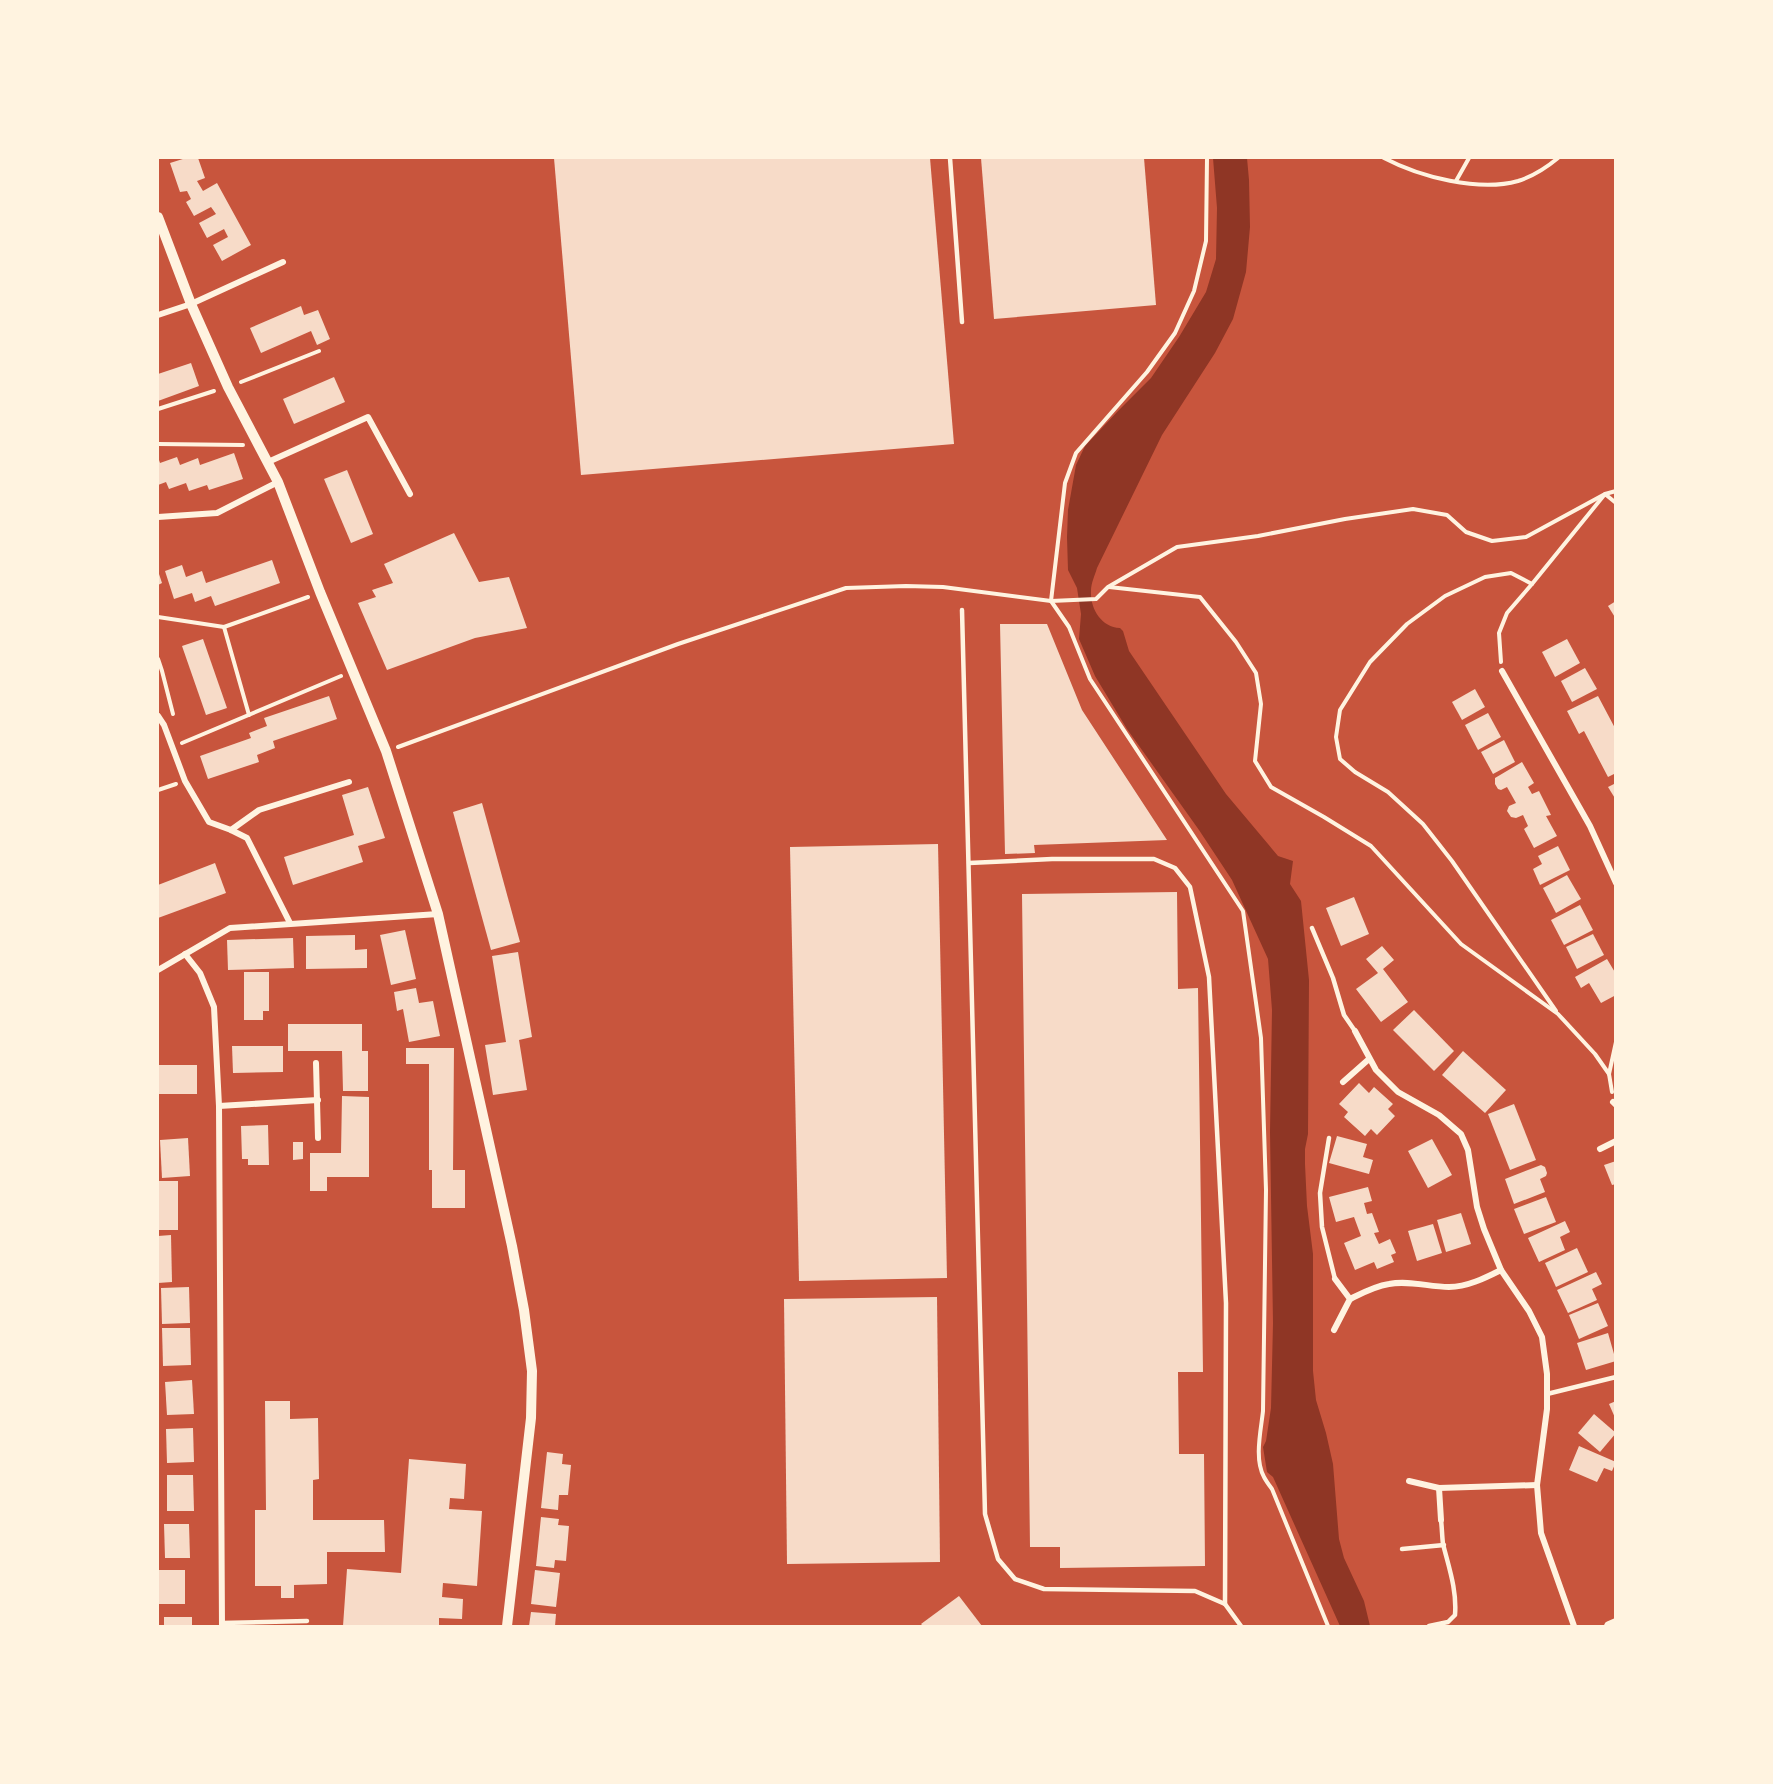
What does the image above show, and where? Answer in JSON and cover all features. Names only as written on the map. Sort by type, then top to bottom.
[{"type":"street","points":[[158,217],[191,304],[228,387],[278,482],[320,592],[387,751],[438,914],[512,1246],[532,1371],[531,1418],[507,1626]]},
{"type":"street","points":[[158,315],[191,304],[283,262]]},
{"type":"street","points":[[268,462],[368,417],[410,494]]},
{"type":"street","points":[[158,517],[217,513],[278,482]]},
{"type":"street","points":[[1502,670],[1590,826],[1616,883]]},
{"type":"street","points":[[158,716],[164,725],[185,781],[209,822],[247,838],[290,923]]},
{"type":"street","points":[[231,830],[259,810],[349,782]]},
{"type":"street","points":[[158,970],[230,928],[438,914]]},
{"type":"street","points":[[185,954],[200,973],[214,1007],[219,1106],[222,1624]]},
{"type":"street","points":[[1355,1031],[1376,1070],[1398,1092],[1438,1115],[1461,1134],[1468,1150],[1477,1207],[1484,1229],[1501,1270],[1529,1311],[1542,1337],[1547,1374],[1547,1409],[1538,1485],[1541,1533],[1574,1626]]},
{"type":"street","points":[[1343,1082],[1369,1059]]},
{"type":"street","points":[[316,1063],[318,1138]]},
{"type":"street","points":[[219,1106],[318,1100]]},
{"type":"street","points":[[1600,1149],[1616,1141]]},
{"type":"street","points":[[1334,1330],[1350,1299],[1372,1288],[1389,1283],[1450,1287],[1482,1279],[1501,1270]]},
{"type":"street","points":[[1335,1280],[1350,1299]]},
{"type":"street","points":[[1409,1481],[1439,1488],[1538,1485]]},
{"type":"street","points":[[1439,1488],[1441,1520]]},
{"type":"street","points":[[1609,1626],[1616,1623]]},
{"type":"lane","points":[[950,158],[962,322]]},
{"type":"lane","points":[[962,610],[985,1514],[998,1559],[1015,1579],[1044,1589],[1195,1591],[1225,1604],[1241,1626]]},
{"type":"lane","points":[[969,863],[1063,859],[1154,859],[1175,868],[1190,887],[1209,977],[1226,1304],[1225,1604]]},
{"type":"lane","points":[[1312,928],[1333,978],[1344,1015],[1355,1031]]},
{"type":"lane","points":[[1329,1138],[1320,1193],[1322,1227],[1335,1280]]},
{"type":"lane","points":[[1547,1394],[1616,1377]]},
{"type":"lane","points":[[1429,1626],[1448,1622],[1455,1615],[1455,1591],[1444,1545],[1441,1520]]},
{"type":"lane","points":[[1402,1549],[1444,1545]]},
{"type":"lane","points":[[222,1624],[307,1621]]},
{"type":"path","points":[[1206,158],[1206,241],[1194,291],[1175,333],[1152,364],[1076,453],[1065,483],[1052,601],[1069,627],[1090,679],[1243,911],[1261,1038],[1266,1178],[1263,1411],[1258,1444],[1259,1456],[1263,1476],[1272,1489],[1328,1626]]},
{"type":"path","points":[[1384,158],[1426,175],[1487,186],[1517,181],[1538,173],[1558,158]]},
{"type":"path","points":[[1456,181],[1469,158]]},
{"type":"path","points":[[158,409],[228,387],[319,351]]},
{"type":"path","points":[[158,444],[259,445]]},
{"type":"path","points":[[387,751],[678,644],[846,588],[943,587],[1052,601],[1096,599],[1108,587],[1177,547],[1258,536],[1413,508],[1447,515],[1466,532],[1492,541],[1526,537],[1605,494],[1616,492]]},
{"type":"path","points":[[1605,494],[1616,503]]},
{"type":"path","points":[[1502,670],[1498,633],[1507,613],[1605,494]]},
{"type":"path","points":[[1532,585],[1511,573],[1485,577],[1445,596],[1407,624],[1370,662],[1340,710],[1336,737],[1340,759],[1355,772],[1388,792],[1423,824],[1452,861],[1558,1014],[1595,1054],[1609,1074]]},
{"type":"path","points":[[1108,587],[1200,597],[1236,642],[1256,673],[1261,704],[1255,761],[1271,787],[1371,846],[1461,944],[1558,1014]]},
{"type":"path","points":[[158,617],[224,627],[320,592]]},
{"type":"path","points":[[224,627],[249,715]]},
{"type":"path","points":[[158,659],[175,723]]},
{"type":"path","points":[[178,734],[180,744],[352,670]]},
{"type":"path","points":[[1614,1104],[1609,1074],[1616,1042]]},
{"type":"shaded area","points":[[1213,158],[1247,158],[1250,227],[1246,272],[1233,319],[1215,353],[1162,435],[1097,568],[1091,597],[1098,616],[1107,624],[1123,631],[1129,651],[1226,794],[1278,856],[1293,861],[1290,884],[1301,901],[1309,980],[1308,1134],[1305,1164],[1313,1254],[1313,1371],[1316,1400],[1333,1464],[1339,1539],[1344,1558],[1364,1601],[1370,1626],[1340,1626],[1273,1477],[1267,1472],[1263,1447],[1271,1408],[1273,1323],[1270,1132],[1272,1010],[1268,959],[1232,880],[1127,729],[1095,676],[1079,639],[1081,614],[1077,588],[1068,570],[1068,510],[1076,465],[1085,446],[1151,378],[1206,292],[1216,259],[1217,208]]},
{"type":"building","points":[[186,158],[198,158],[205,178],[197,181],[203,191],[217,183],[251,245],[222,261],[213,245],[228,237],[224,229],[207,238],[199,223],[216,214],[211,207],[194,216],[186,202],[191,199],[187,191],[180,192],[170,163]]},
{"type":"building","points":[[554,158],[930,158],[954,444],[581,475]]},
{"type":"building","points":[[981,158],[1144,158],[1156,305],[994,319]]},
{"type":"building","points":[[301,306],[304,315],[318,310],[330,339],[317,345],[311,331],[261,353],[250,328]]},
{"type":"building","points":[[191,363],[199,386],[158,401],[158,374]]},
{"type":"building","points":[[334,377],[345,402],[294,424],[283,399]]},
{"type":"building","points":[[234,453],[243,479],[209,490],[207,485],[189,491],[186,483],[169,489],[166,482],[158,485],[158,457],[160,463],[177,457],[180,465],[198,458],[200,465]]},
{"type":"building","points":[[347,470],[373,534],[351,543],[324,479]]},
{"type":"building","points":[[454,533],[479,582],[509,577],[527,628],[475,638],[387,670],[358,603],[376,597],[372,590],[393,583],[384,564]]},
{"type":"building","points":[[272,560],[280,583],[215,606],[211,596],[195,602],[192,593],[174,599],[165,571],[182,565],[186,577],[202,571],[206,583]]},
{"type":"building","points":[[158,571],[162,583],[158,585]]},
{"type":"building","points":[[1616,601],[1616,619],[1608,606]]},
{"type":"building","points":[[1000,624],[1047,624],[1082,710],[1167,840],[1034,845],[1035,853],[1005,854]]},
{"type":"building","points":[[203,639],[227,708],[206,715],[182,646]]},
{"type":"building","points":[[1567,639],[1580,663],[1555,677],[1542,652]]},
{"type":"building","points":[[1585,668],[1597,689],[1572,702],[1561,681]]},
{"type":"building","points":[[1475,689],[1485,707],[1462,720],[1452,702]]},
{"type":"building","points":[[329,696],[337,719],[273,741],[275,748],[257,755],[259,762],[208,779],[200,756],[251,738],[249,733],[267,726],[264,718]]},
{"type":"building","points":[[1598,696],[1616,730],[1616,773],[1608,777],[1584,731],[1579,734],[1567,711]]},
{"type":"building","points":[[1488,713],[1501,737],[1478,750],[1465,725]]},
{"type":"building","points":[[1504,740],[1515,762],[1493,774],[1481,752]]},
{"type":"building","points":[[1522,762],[1534,783],[1528,787],[1532,794],[1539,791],[1551,815],[1546,816],[1557,836],[1534,848],[1524,829],[1528,826],[1523,815],[1516,818],[1511,817],[1507,811],[1509,806],[1516,803],[1507,787],[1501,790],[1495,784],[1495,778]]},
{"type":"building","points":[[1616,783],[1616,800],[1608,787]]},
{"type":"building","points":[[368,787],[385,838],[358,846],[363,862],[293,885],[284,857],[354,835],[342,795]]},
{"type":"building","points":[[482,803],[520,942],[491,950],[453,812]]},
{"type":"building","points":[[938,844],[947,1278],[799,1281],[790,847]]},
{"type":"building","points":[[1558,846],[1570,870],[1540,885],[1533,869],[1542,864],[1538,856]]},
{"type":"building","points":[[215,863],[226,893],[158,918],[158,885]]},
{"type":"building","points":[[1567,875],[1581,899],[1556,913],[1543,888]]},
{"type":"building","points":[[1177,892],[1178,989],[1198,988],[1203,1372],[1178,1372],[1179,1454],[1204,1454],[1205,1566],[1060,1568],[1060,1547],[1030,1547],[1022,894]]},
{"type":"building","points":[[1354,897],[1369,934],[1341,946],[1326,908]]},
{"type":"building","points":[[1580,905],[1593,930],[1564,945],[1551,920]]},
{"type":"building","points":[[405,930],[416,979],[391,985],[380,935]]},
{"type":"building","points":[[1593,934],[1604,955],[1577,969],[1566,947]]},
{"type":"building","points":[[355,935],[355,950],[367,949],[367,968],[306,969],[306,936]]},
{"type":"building","points":[[293,938],[294,968],[228,970],[227,940]]},
{"type":"building","points":[[1382,946],[1394,960],[1383,969],[1408,1002],[1381,1022],[1356,989],[1378,973],[1366,959]]},
{"type":"building","points":[[518,952],[532,1037],[519,1040],[527,1090],[493,1095],[485,1045],[506,1042],[492,956]]},
{"type":"building","points":[[1607,959],[1616,974],[1616,995],[1601,1003],[1589,983],[1581,988],[1575,977]]},
{"type":"building","points":[[244,972],[269,972],[269,1011],[263,1011],[263,1020],[244,1020]]},
{"type":"building","points":[[416,988],[419,1003],[433,1001],[440,1036],[409,1042],[403,1009],[397,1011],[394,992]]},
{"type":"building","points":[[1414,1010],[1454,1051],[1434,1071],[1393,1030]]},
{"type":"building","points":[[288,1024],[362,1024],[362,1051],[368,1051],[368,1091],[343,1091],[342,1051],[288,1051]]},
{"type":"building","points":[[232,1046],[283,1046],[283,1072],[233,1073]]},
{"type":"building","points":[[406,1048],[454,1048],[453,1170],[465,1170],[465,1208],[432,1208],[432,1170],[429,1170],[429,1064],[406,1064]]},
{"type":"building","points":[[1463,1051],[1506,1090],[1485,1113],[1442,1075]]},
{"type":"building","points":[[158,1065],[197,1065],[197,1094],[158,1094]]},
{"type":"building","points":[[1359,1083],[1369,1093],[1374,1087],[1393,1104],[1388,1109],[1395,1116],[1377,1135],[1371,1129],[1365,1136],[1344,1117],[1348,1112],[1339,1104]]},
{"type":"building","points":[[342,1096],[369,1097],[369,1177],[327,1177],[327,1191],[310,1191],[310,1153],[341,1153]]},
{"type":"building","points":[[1514,1104],[1536,1160],[1510,1170],[1488,1114]]},
{"type":"building","points":[[268,1125],[269,1165],[248,1165],[248,1159],[242,1159],[241,1126]]},
{"type":"building","points":[[1337,1136],[1367,1144],[1363,1157],[1373,1160],[1369,1174],[1329,1163]]},
{"type":"building","points":[[188,1138],[190,1176],[162,1178],[160,1140]]},
{"type":"building","points":[[1432,1139],[1452,1175],[1428,1188],[1408,1151]]},
{"type":"building","points":[[293,1142],[303,1142],[303,1159],[293,1160]]},
{"type":"building","points":[[1616,1161],[1616,1184],[1612,1185],[1604,1165]]},
{"type":"building","points":[[1541,1165],[1545,1167],[1547,1173],[1540,1179],[1545,1192],[1514,1204],[1505,1179]]},
{"type":"building","points":[[158,1181],[178,1181],[178,1230],[158,1230]]},
{"type":"building","points":[[1368,1187],[1372,1201],[1364,1203],[1367,1214],[1372,1213],[1379,1232],[1374,1233],[1379,1244],[1390,1239],[1396,1253],[1391,1255],[1394,1262],[1377,1269],[1374,1262],[1355,1270],[1344,1243],[1361,1236],[1354,1217],[1336,1222],[1329,1197]]},
{"type":"building","points":[[1546,1197],[1556,1222],[1524,1234],[1514,1209]]},
{"type":"building","points":[[1461,1213],[1471,1244],[1446,1252],[1437,1220]]},
{"type":"building","points":[[1565,1221],[1570,1232],[1560,1237],[1565,1250],[1539,1262],[1528,1238]]},
{"type":"building","points":[[1433,1224],[1442,1253],[1417,1261],[1408,1231]]},
{"type":"building","points":[[171,1235],[172,1282],[158,1283],[158,1236]]},
{"type":"building","points":[[1577,1248],[1588,1272],[1556,1287],[1545,1263]]},
{"type":"building","points":[[1596,1272],[1602,1284],[1592,1289],[1597,1300],[1568,1313],[1557,1290]]},
{"type":"building","points":[[189,1287],[190,1323],[162,1324],[161,1288]]},
{"type":"building","points":[[937,1297],[940,1562],[787,1564],[784,1299]]},
{"type":"building","points":[[1598,1303],[1608,1326],[1579,1339],[1569,1315]]},
{"type":"building","points":[[162,1328],[190,1328],[191,1365],[163,1366]]},
{"type":"building","points":[[1608,1333],[1616,1361],[1586,1370],[1577,1343]]},
{"type":"building","points":[[192,1380],[194,1414],[167,1415],[165,1382]]},
{"type":"building","points":[[265,1401],[290,1401],[290,1419],[318,1418],[319,1479],[313,1480],[313,1520],[384,1520],[385,1552],[327,1552],[327,1584],[294,1585],[294,1598],[281,1598],[281,1586],[255,1586],[255,1510],[266,1510]]},
{"type":"building","points":[[1616,1401],[1616,1420],[1609,1404]]},
{"type":"building","points":[[1594,1414],[1616,1433],[1600,1452],[1578,1433]]},
{"type":"building","points":[[193,1428],[194,1462],[167,1463],[166,1429]]},
{"type":"building","points":[[1579,1446],[1616,1462],[1612,1471],[1604,1468],[1597,1482],[1569,1470]]},
{"type":"building","points":[[547,1452],[563,1454],[562,1464],[571,1465],[568,1495],[559,1495],[558,1510],[541,1508]]},
{"type":"building","points":[[409,1459],[466,1464],[464,1499],[450,1498],[449,1509],[482,1511],[477,1586],[443,1583],[442,1597],[463,1599],[462,1619],[439,1618],[439,1626],[343,1626],[347,1569],[401,1573]]},
{"type":"building","points":[[167,1475],[193,1475],[194,1511],[167,1511]]},
{"type":"building","points":[[541,1517],[559,1519],[558,1525],[569,1526],[566,1561],[555,1560],[554,1568],[536,1566]]},
{"type":"building","points":[[164,1524],[189,1524],[190,1558],[165,1558]]},
{"type":"building","points":[[159,1570],[185,1570],[185,1604],[159,1604]]},
{"type":"building","points":[[535,1570],[560,1573],[556,1607],[531,1604]]},
{"type":"building","points":[[959,1596],[982,1626],[923,1626],[921,1624]]},
{"type":"building","points":[[531,1612],[556,1614],[555,1626],[529,1626]]},
{"type":"building","points":[[164,1617],[192,1617],[192,1626],[164,1626]]}]
